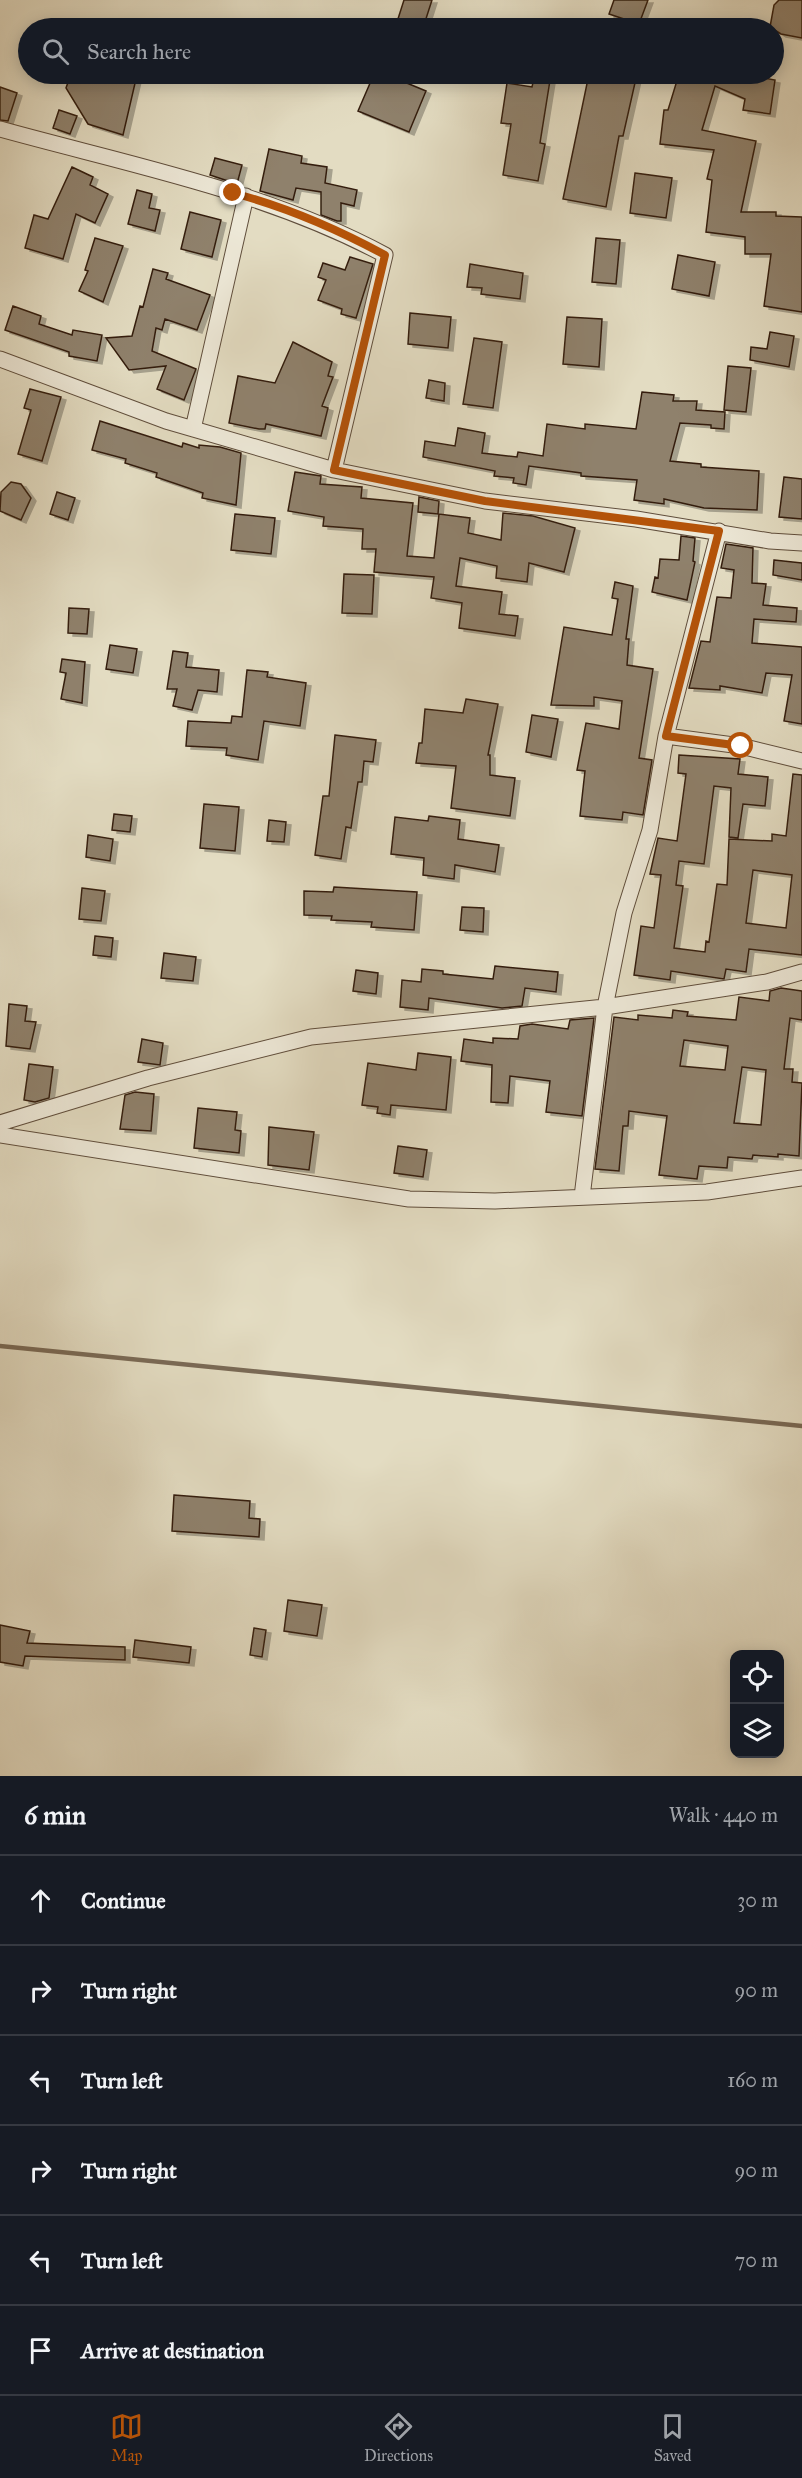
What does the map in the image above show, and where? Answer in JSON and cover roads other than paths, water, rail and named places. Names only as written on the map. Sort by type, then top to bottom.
[{"type":"street","points":[[0,129],[246,196],[346,234],[385,255],[334,470]]},
{"type":"street","points":[[193,429],[227,266],[246,196]]},
{"type":"street","points":[[0,359],[193,429],[334,470],[485,501],[719,531],[770,541],[802,543]]},
{"type":"street","points":[[582,1197],[605,1007],[624,913],[650,830],[666,736],[719,531]]},
{"type":"street","points":[[666,736],[741,746],[802,761]]},
{"type":"street","points":[[0,1123],[169,1072],[310,1037],[605,1007],[767,982],[802,972]]},
{"type":"street","points":[[0,1135],[409,1199],[495,1201],[707,1192],[802,1178]]},
{"type":"waterway","points":[[0,1346],[802,1426]]}]
